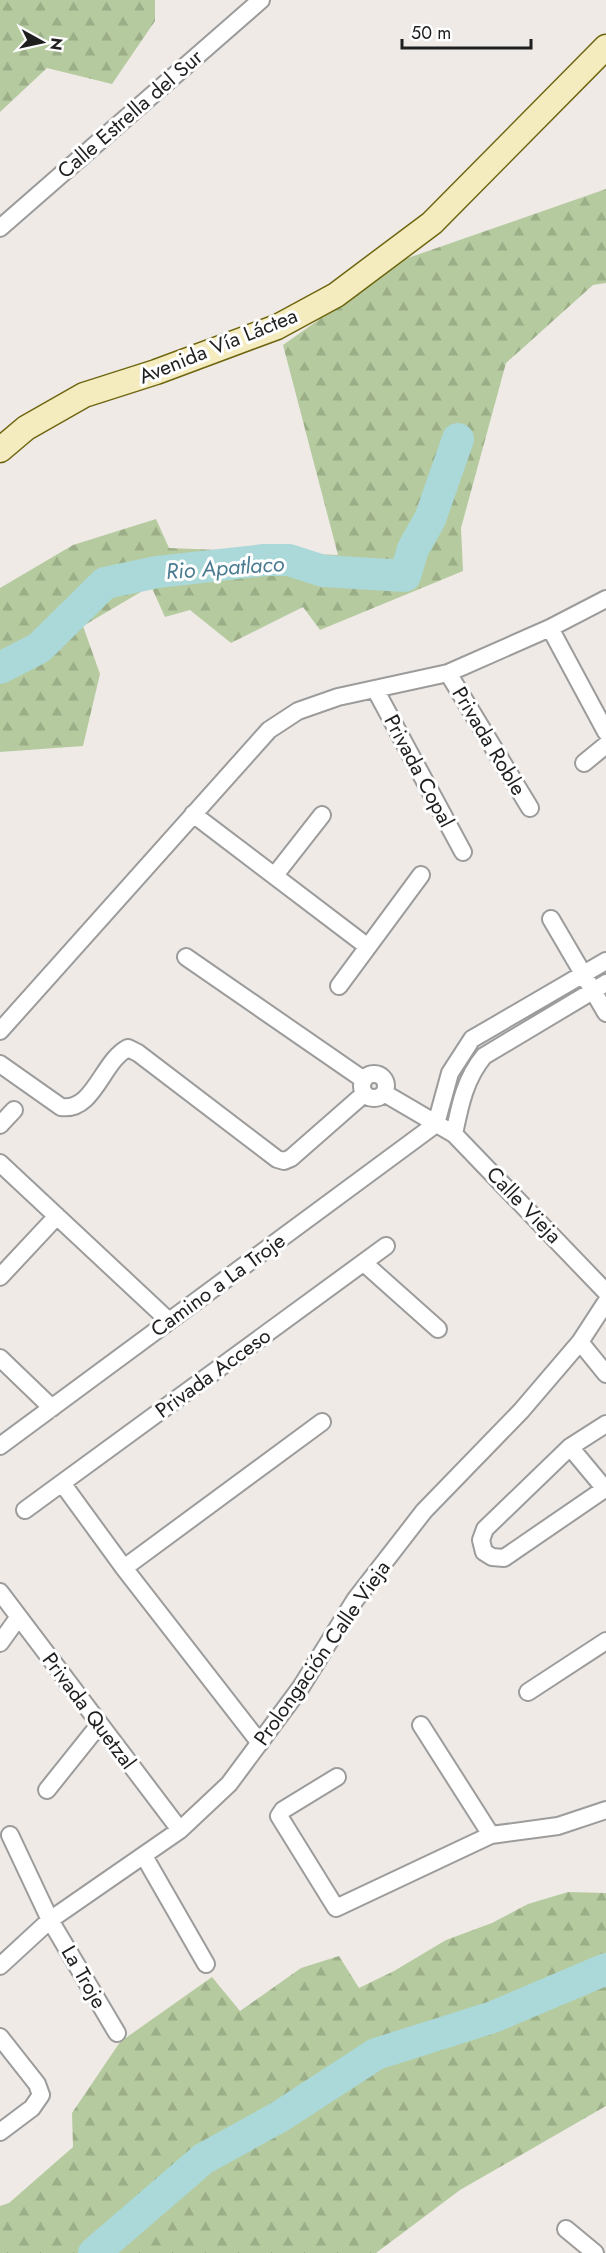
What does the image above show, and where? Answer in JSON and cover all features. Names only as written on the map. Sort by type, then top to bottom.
[{"type":"street","name":"Calle Estrella del Sur","points":[[0,228],[261,0]]},
{"type":"street","name":"Avenida Vía Láctea","points":[[0,450],[26,428],[84,395],[156,372],[277,327],[336,295],[432,223],[606,47]]},
{"type":"street","points":[[0,1031],[269,730],[298,711],[338,697],[448,673],[550,628],[606,599]]},
{"type":"street","points":[[550,628],[606,732]]},
{"type":"street","name":"Privada Roble","points":[[448,673],[530,808]]},
{"type":"street","name":"Privada Copal","points":[[375,689],[463,852]]},
{"type":"street","points":[[584,763],[606,745]]},
{"type":"street","points":[[193,814],[368,947]]},
{"type":"street","points":[[275,875],[322,815]]},
{"type":"street","points":[[339,986],[421,875]]},
{"type":"street","points":[[551,919],[583,974],[600,987],[606,1013]]},
{"type":"street","points":[[0,1064],[61,1107],[71,1109],[81,1104],[118,1053],[128,1048],[138,1053],[277,1159],[284,1161],[291,1158],[364,1087],[186,957]]},
{"type":"street","points":[[436,1124],[450,1073],[472,1039],[606,961]]},
{"type":"street","points":[[454,1134],[471,1071],[484,1056],[600,987]]},
{"type":"street","points":[[458,1059],[471,1071]]},
{"type":"street","name":"Calle Vieja","points":[[364,1087],[371,1098],[378,1098],[384,1093],[454,1134],[606,1292]]},
{"type":"street","points":[[0,1125],[14,1110]]},
{"type":"street","name":"Camino a La Troje","points":[[0,1446],[436,1124]]},
{"type":"street","points":[[0,1163],[169,1321]]},
{"type":"street","points":[[0,1278],[57,1216]]},
{"type":"street","name":"Privada Acceso","points":[[25,1510],[386,1246]]},
{"type":"street","points":[[364,1263],[438,1329]]},
{"type":"street","name":"Prolongación Calle Vieja","points":[[0,1966],[50,1920],[180,1830],[229,1784],[301,1688],[355,1600],[424,1511],[521,1411],[580,1342],[606,1302]]},
{"type":"street","points":[[580,1342],[606,1374]]},
{"type":"street","points":[[0,1358],[52,1408]]},
{"type":"street","points":[[124,1568],[322,1422]]},
{"type":"street","points":[[570,1447],[606,1489],[504,1558],[492,1557],[484,1552],[481,1540],[485,1529],[570,1447],[606,1424]]},
{"type":"street","points":[[62,1483],[124,1568],[260,1743]]},
{"type":"street","name":"Privada Quetzal","points":[[0,1592],[180,1830]]},
{"type":"street","points":[[0,1643],[18,1618]]},
{"type":"street","points":[[528,1692],[606,1641]]},
{"type":"street","points":[[47,1790],[99,1725]]},
{"type":"street","points":[[421,1725],[491,1835]]},
{"type":"street","points":[[337,1777],[284,1810],[279,1816],[336,1908],[491,1835],[558,1826],[606,1810]]},
{"type":"street","name":"La Troje","points":[[10,1835],[50,1920],[117,2033]]},
{"type":"street","points":[[144,1856],[206,1964]]},
{"type":"street","points":[[0,2037],[37,2084],[41,2095],[32,2108],[0,2132]]},
{"type":"street","points":[[566,2229],[595,2253]]},
{"type":"green space","points":[[0,0],[155,0],[155,21],[112,84],[47,68],[0,112]]},
{"type":"green space","points":[[606,189],[606,283],[593,285],[506,363],[461,528],[463,571],[320,630],[303,607],[231,643],[190,610],[165,617],[151,586],[83,626],[100,674],[83,746],[0,752],[0,588],[73,545],[156,519],[169,548],[338,555],[283,345],[405,259]]},
{"type":"green space","points":[[568,1892],[606,1893],[606,2106],[460,2190],[376,2253],[0,2253],[0,2206],[9,2203],[73,2147],[72,2113],[120,2042],[212,1977],[240,2011],[301,1968],[339,1956],[359,1988],[394,1971],[446,1940],[492,1923],[528,1904]]},
{"type":"waterway","name":"Rio Apatlaco","points":[[0,668],[39,648],[105,583],[157,572],[265,560],[289,560],[323,571],[405,576],[413,549],[430,519],[458,439]]},
{"type":"waterway","points":[[94,2253],[203,2159],[279,2117],[376,2054],[493,2017],[606,1969]]}]
